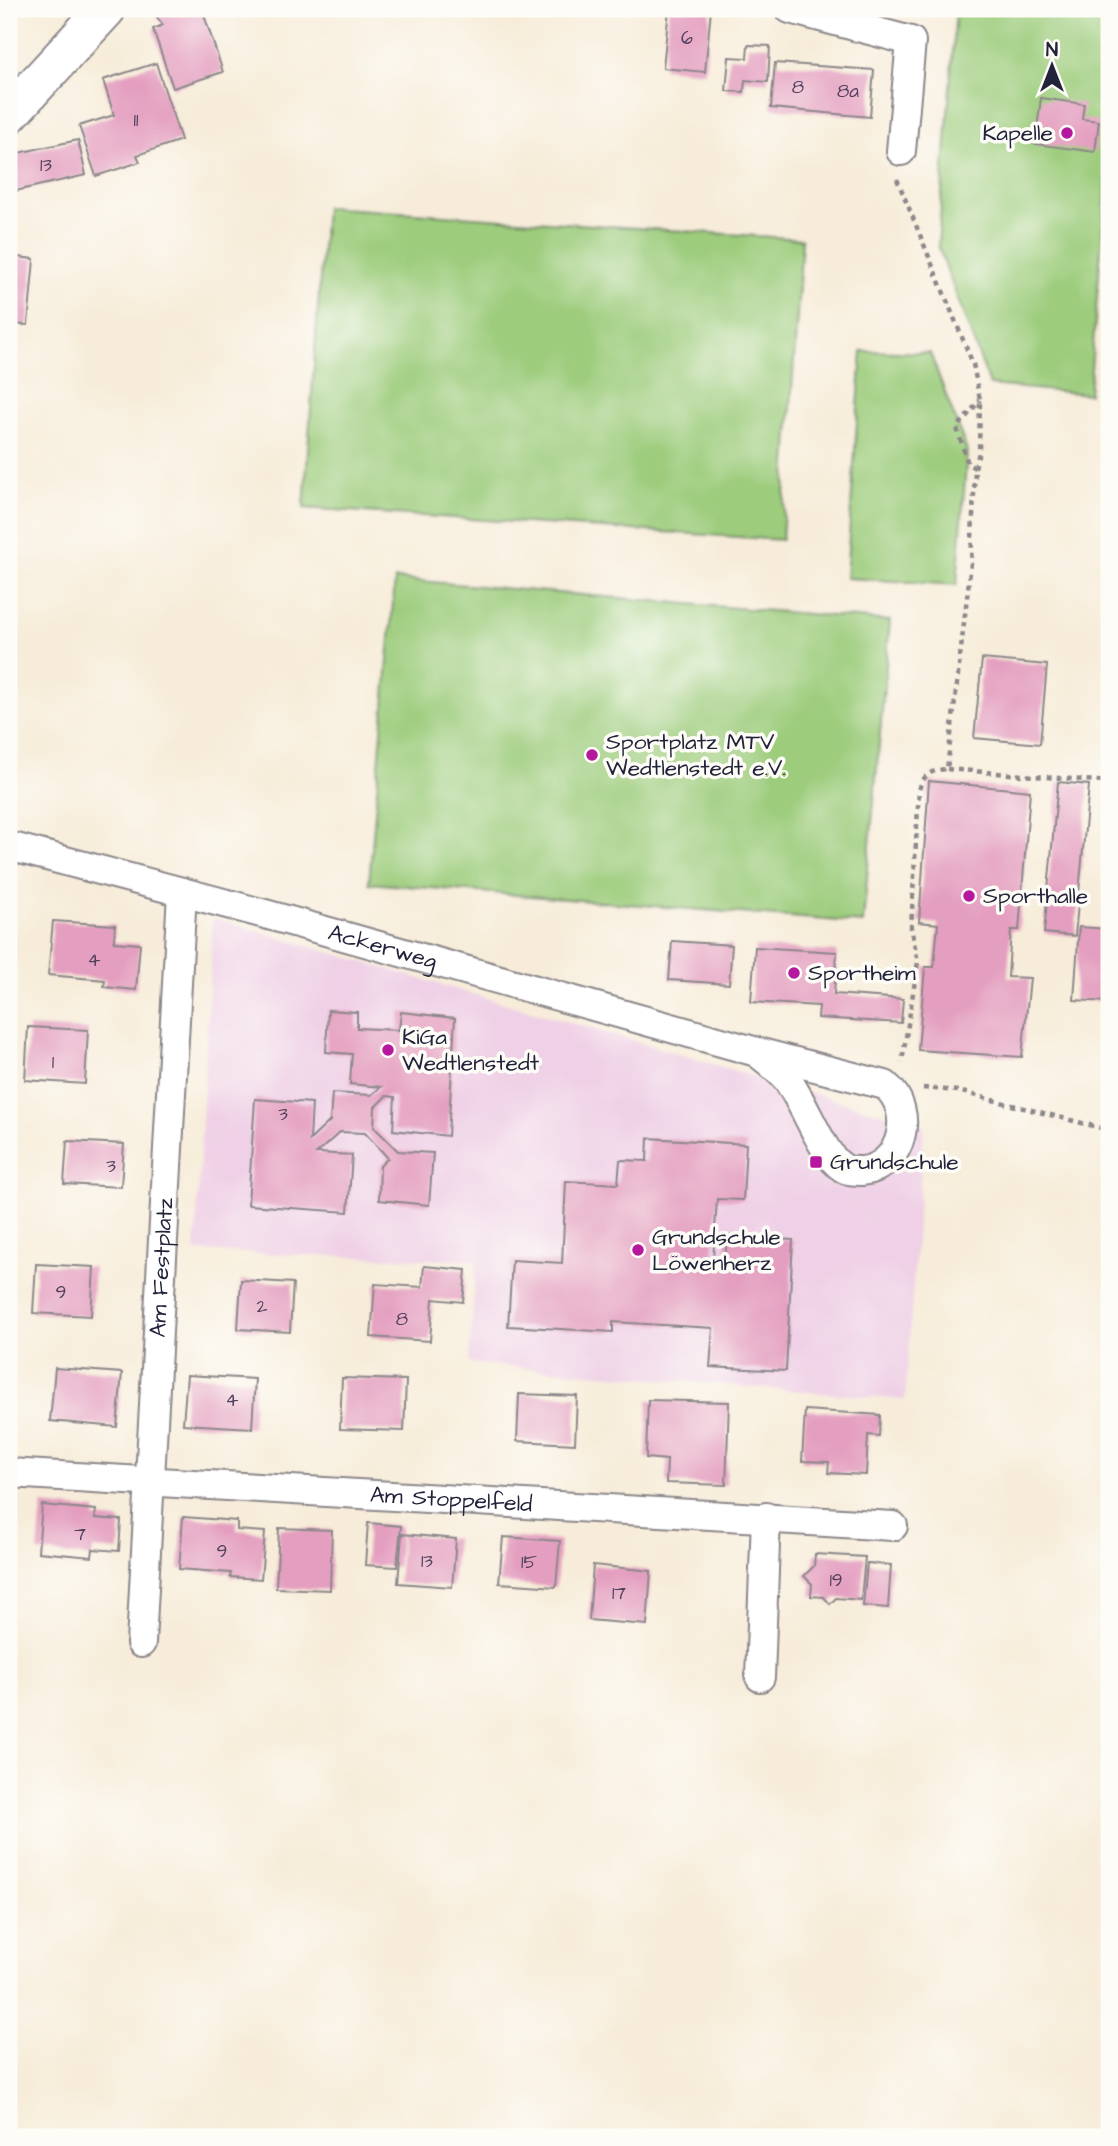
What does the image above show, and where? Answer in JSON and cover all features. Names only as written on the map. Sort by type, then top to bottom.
[{"type":"street","points":[[9,114],[106,9]]},
{"type":"street","points":[[790,9],[911,41],[901,151]]},
{"type":"street","name":"Ackerweg","points":[[9,846],[885,1085],[893,1091],[901,1114],[900,1143],[884,1164],[869,1170],[843,1168],[833,1159],[785,1077],[757,1052]]},
{"type":"street","name":"Am Festplatz","points":[[141,1643],[182,892]]},
{"type":"street","name":"Am Stoppelfeld","points":[[9,1473],[893,1525]]},
{"type":"street","points":[[760,1677],[766,1517]]},
{"type":"path","points":[[901,151],[892,153],[891,165],[973,364],[980,400],[971,563],[947,769]]},
{"type":"path","points":[[975,468],[968,464],[957,428],[980,400]]},
{"type":"path","points":[[885,1085],[904,1061],[918,962],[911,928],[919,790],[926,775],[934,770],[947,769],[1109,782]]},
{"type":"path","points":[[885,1085],[958,1091],[1109,1130]]},
{"type":"shaded area","points":[[213,918],[924,1126],[905,1400],[469,1363],[476,1261],[195,1251]]},
{"type":"green space","points":[[956,9],[1109,9],[1109,152],[1089,394],[990,385],[938,246]]},
{"type":"green space","points":[[325,207],[802,239],[782,540],[304,508]]},
{"type":"green space","points":[[862,351],[930,353],[967,451],[957,585],[846,578]]},
{"type":"green space","points":[[395,579],[890,621],[863,923],[369,883]]},
{"type":"building","points":[[151,9],[212,9],[203,12],[223,72],[173,88],[153,29],[163,25]]},
{"type":"building","points":[[669,9],[711,9],[705,72],[663,68]]},
{"type":"building","points":[[748,45],[770,46],[768,82],[745,80],[744,92],[726,91],[729,57],[747,58]]},
{"type":"building","points":[[156,63],[181,140],[137,155],[140,162],[96,176],[79,126],[114,115],[103,80]]},
{"type":"building","points":[[775,63],[874,70],[870,117],[771,108]]},
{"type":"building","name":"Kapelle","points":[[1041,98],[1084,104],[1082,119],[1099,121],[1095,152],[1035,144]]},
{"type":"building","points":[[78,140],[86,175],[11,192],[9,155]]},
{"type":"building","points":[[9,256],[34,259],[28,325],[9,324]]},
{"type":"building","points":[[982,659],[1047,665],[1040,744],[974,738]]},
{"type":"building","points":[[929,781],[1030,791],[1019,930],[1011,930],[1008,977],[1030,978],[1022,1057],[918,1050],[925,967],[934,967],[938,924],[919,922]]},
{"type":"building","points":[[1058,782],[1089,785],[1075,936],[1044,933]]},
{"type":"building","points":[[53,921],[115,925],[114,942],[140,944],[136,990],[104,987],[105,980],[48,975]]},
{"type":"building","points":[[1079,927],[1109,929],[1109,1002],[1074,1000]]},
{"type":"building","points":[[672,941],[732,945],[729,984],[669,980]]},
{"type":"building","name":"Sportheim","points":[[755,947],[837,952],[834,994],[903,999],[901,1023],[818,1018],[819,1006],[751,1002]]},
{"type":"building","points":[[328,1010],[357,1012],[357,1028],[399,1030],[401,1012],[455,1018],[448,1136],[393,1130],[395,1097],[386,1096],[375,1107],[374,1127],[398,1151],[433,1153],[429,1205],[379,1200],[380,1166],[388,1158],[365,1133],[340,1132],[317,1153],[352,1155],[348,1212],[248,1205],[255,1099],[312,1103],[310,1140],[330,1121],[332,1093],[371,1095],[381,1087],[350,1084],[352,1054],[326,1052]]},
{"type":"building","points":[[28,1027],[88,1030],[85,1084],[25,1080]]},
{"type":"building","name":"Grundschule Löwenherz","points":[[648,1138],[746,1144],[743,1200],[717,1199],[713,1260],[725,1260],[727,1236],[793,1240],[786,1371],[710,1367],[713,1328],[613,1322],[613,1332],[508,1326],[512,1260],[562,1263],[566,1181],[618,1184],[620,1160],[647,1161]]},
{"type":"building","points":[[67,1141],[124,1144],[121,1187],[64,1184]]},
{"type":"building","points":[[36,1264],[94,1267],[91,1316],[33,1313]]},
{"type":"building","points":[[424,1266],[466,1270],[463,1302],[433,1299],[430,1341],[371,1337],[375,1284],[422,1287]]},
{"type":"building","points":[[241,1280],[293,1283],[290,1332],[238,1329]]},
{"type":"building","points":[[55,1368],[122,1373],[117,1427],[50,1421]]},
{"type":"building","points":[[187,1375],[255,1379],[252,1428],[183,1424]]},
{"type":"building","points":[[342,1378],[406,1380],[404,1431],[340,1429]]},
{"type":"building","points":[[519,1394],[577,1396],[575,1444],[517,1441]]},
{"type":"building","points":[[648,1400],[729,1402],[726,1485],[666,1483],[667,1460],[646,1458]]},
{"type":"building","points":[[805,1410],[880,1415],[879,1436],[868,1435],[866,1475],[828,1473],[829,1462],[802,1461]]},
{"type":"building","points":[[42,1505],[96,1510],[95,1518],[121,1520],[119,1551],[93,1549],[92,1557],[38,1552]]},
{"type":"building","points":[[183,1517],[237,1521],[237,1530],[265,1532],[261,1579],[230,1577],[231,1573],[179,1569]]},
{"type":"building","points":[[368,1523],[401,1526],[397,1567],[365,1565]]},
{"type":"building","points":[[279,1528],[332,1530],[330,1590],[276,1588]]},
{"type":"building","points":[[402,1534],[456,1539],[452,1587],[398,1583]]},
{"type":"building","points":[[503,1537],[560,1541],[556,1587],[499,1583]]},
{"type":"building","points":[[815,1554],[865,1557],[861,1600],[836,1598],[830,1604],[824,1597],[811,1596],[812,1584],[804,1576],[814,1566]]},
{"type":"building","points":[[867,1563],[891,1565],[888,1608],[863,1606]]},
{"type":"building","points":[[593,1565],[651,1571],[647,1625],[589,1620]]},
{"type":"place","name":"Kapelle","points":[[1067,133]]},
{"type":"place","name":"Sportplatz MTV Wedtlenstedt e.V.","points":[[592,755]]},
{"type":"place","name":"Sporthalle","points":[[969,896]]},
{"type":"place","name":"Sportheim","points":[[794,973]]},
{"type":"place","name":"KiGa Wedtlenstedt","points":[[388,1050]]},
{"type":"place","name":"Grundschule","points":[[816,1162]]},
{"type":"place","name":"Grundschule Löwenherz","points":[[638,1250]]}]
